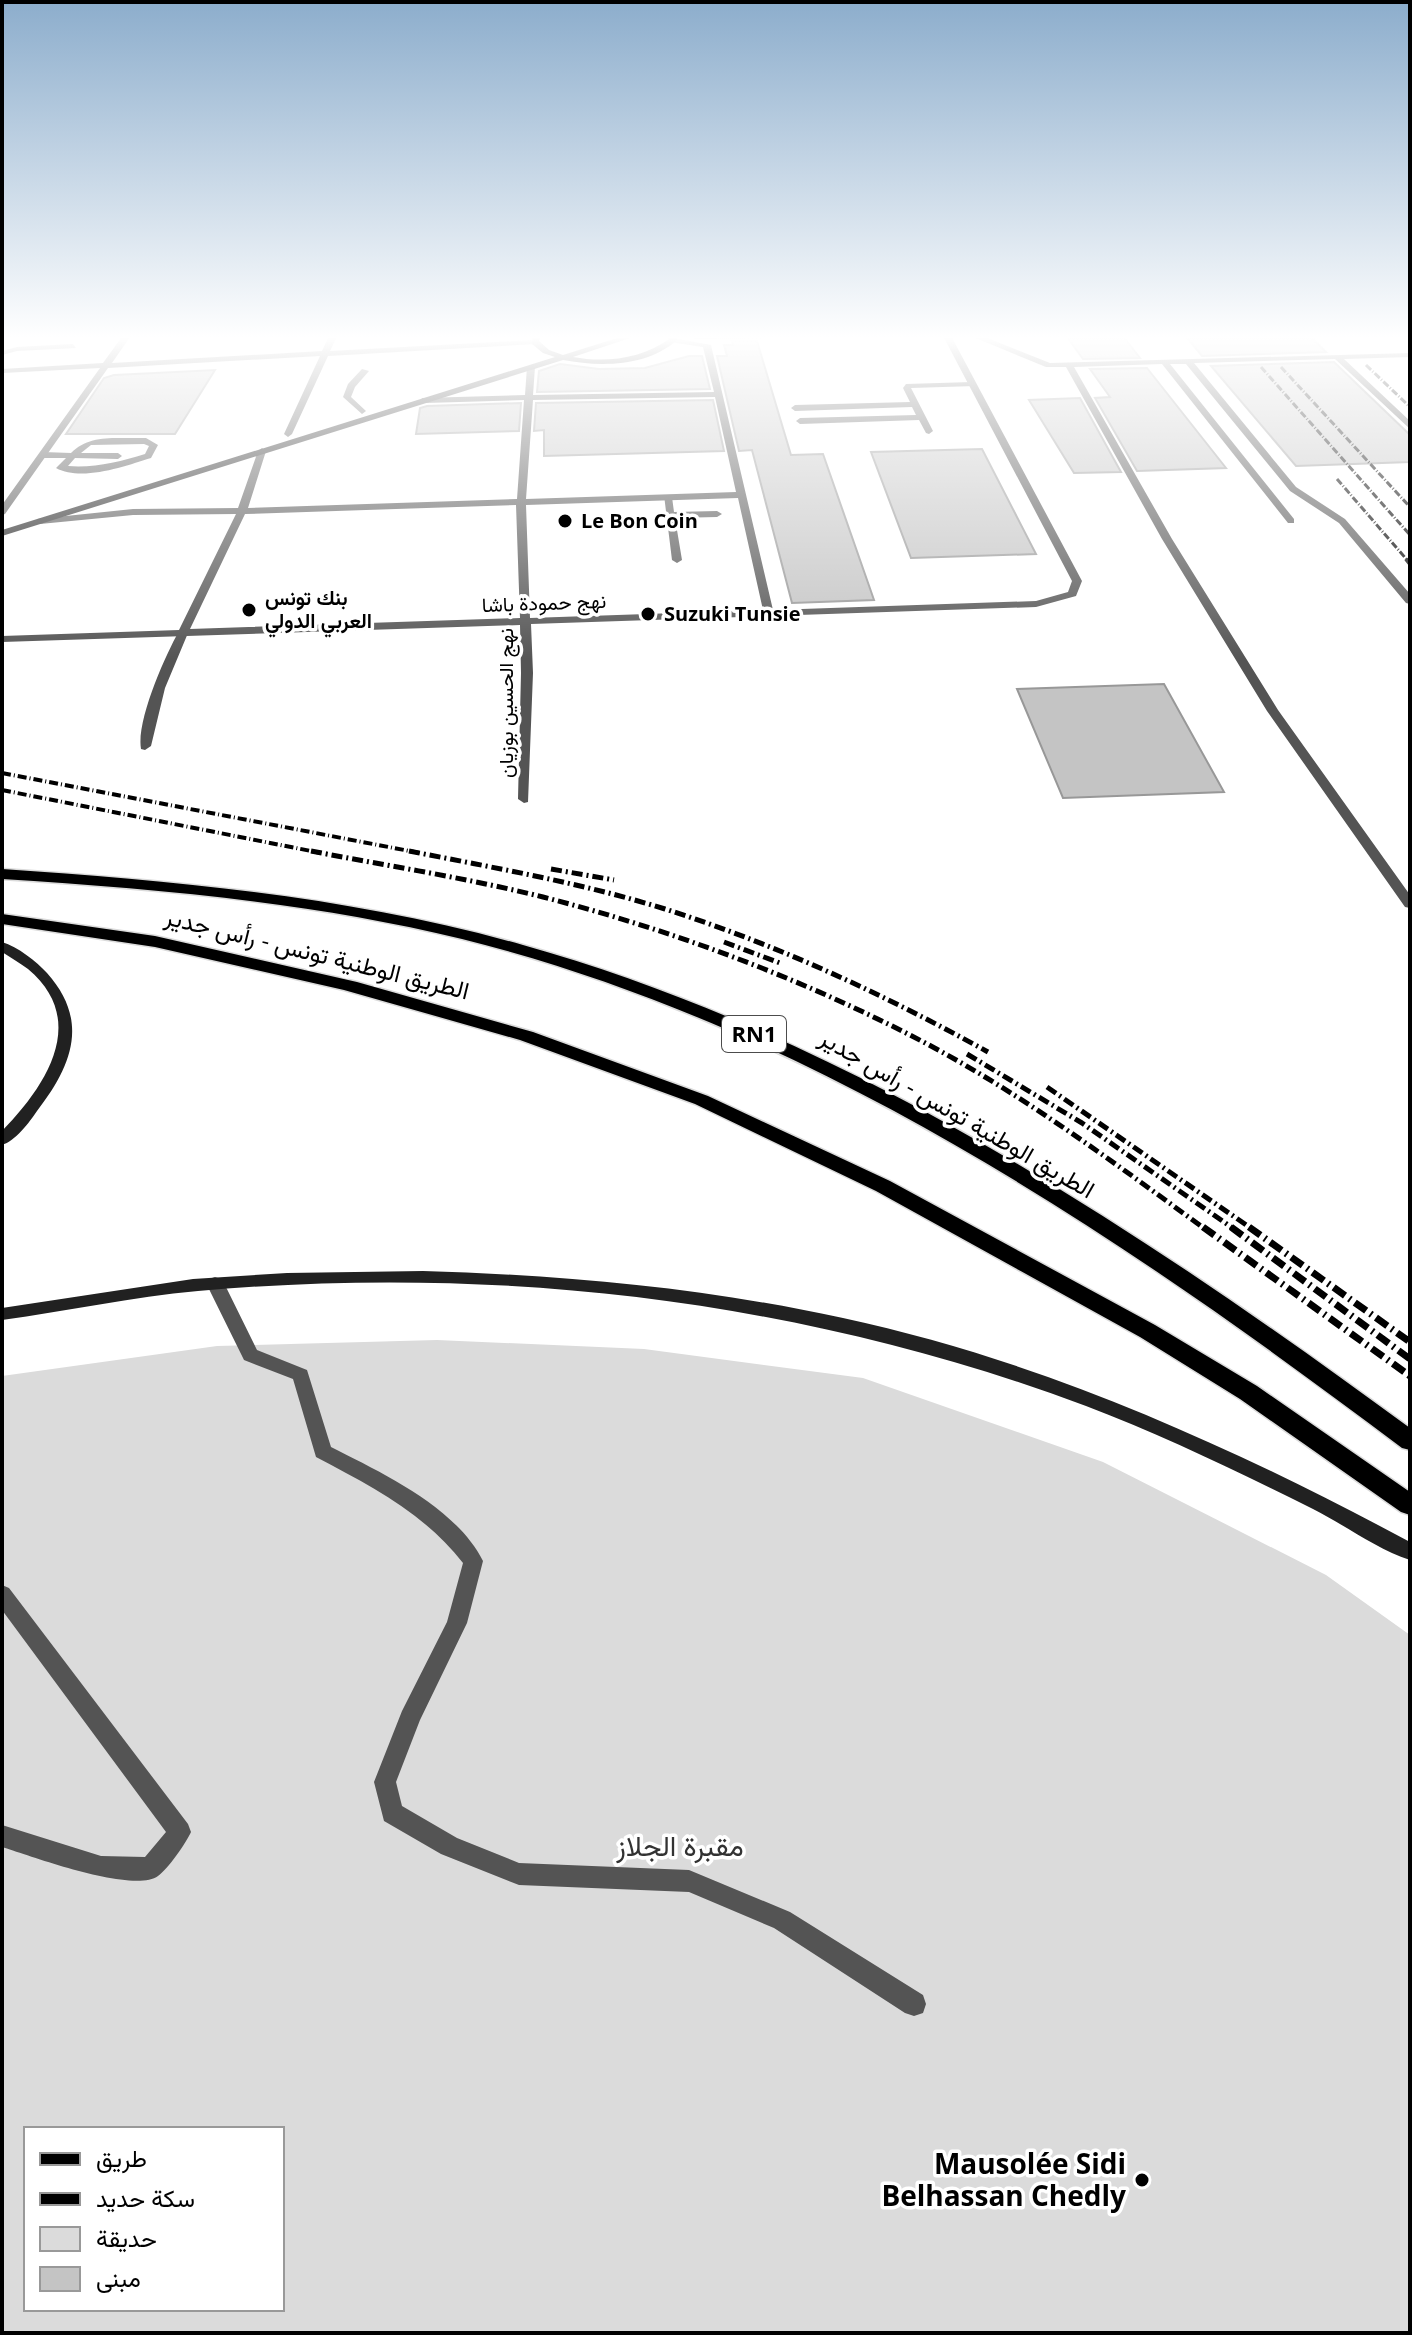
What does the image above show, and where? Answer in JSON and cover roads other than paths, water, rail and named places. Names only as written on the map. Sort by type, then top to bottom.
[{"type":"main road","points":[[2,522],[259,443]]},
{"type":"main road","points":[[2,533],[288,443]]},
{"type":"main road","name":"الطريق الوطنية تونس - رأس جدير","points":[[2,874],[172,885],[418,924],[530,953],[660,996],[793,1051],[1040,1187],[1171,1271],[1410,1441]]},
{"type":"main road","name":"الطريق الوطنية تونس - رأس جدير","points":[[2,919],[87,927],[162,940],[398,998],[654,1081],[834,1161],[1012,1255],[1222,1376],[1410,1505]]},
{"type":"main road","points":[[2,946],[40,969],[59,992],[65,1022],[64,1059],[44,1094],[2,1140]]},
{"type":"main road","points":[[2,1314],[215,1283],[324,1278],[550,1283],[762,1308],[852,1328],[985,1364],[1103,1406],[1235,1461],[1410,1552]]},
{"type":"street","points":[[2,512],[51,443]]},
{"type":"street","points":[[89,443],[71,455],[61,468],[74,470],[148,456]]},
{"type":"street","points":[[148,456],[154,445],[150,443]]},
{"type":"street","name":"نهج الحسين بوزيان","points":[[524,443],[521,503],[527,673],[524,799]]},
{"type":"street","points":[[729,443],[769,613]]},
{"type":"street","name":"نهج حمودة باشا","points":[[2,639],[1036,604],[1072,594],[1077,581],[1003,443]]},
{"type":"street","points":[[1113,443],[1167,539],[1273,711],[1410,904]]},
{"type":"street","points":[[1229,443],[1291,521]]},
{"type":"street","points":[[1255,443],[1293,489],[1342,521],[1410,601]]},
{"type":"street","points":[[145,746],[160,684],[242,511],[262,451]]},
{"type":"street","points":[[43,455],[148,456]]},
{"type":"street","points":[[40,521],[133,512],[742,495]]},
{"type":"street","points":[[117,497],[116,503],[133,512]]},
{"type":"street","points":[[667,497],[677,560]]},
{"type":"street","points":[[670,515],[717,514]]},
{"type":"street","points":[[215,1283],[250,1355],[301,1375],[323,1452],[402,1493],[454,1533],[473,1561],[457,1623],[410,1718],[385,1782],[392,1813],[449,1846],[519,1874],[689,1881],[782,1920],[914,2004]]},
{"type":"street","points":[[2,1594],[180,1832],[150,1868],[101,1867],[2,1836]]},
{"type":"railway","points":[[1328,443],[1410,535]]},
{"type":"railway","points":[[1351,443],[1410,507]]},
{"type":"railway","points":[[1337,479],[1408,561]]},
{"type":"railway","points":[[1406,559],[1410,564]]},
{"type":"railway","points":[[2,773],[420,853]]},
{"type":"railway","points":[[2,790],[321,853]]},
{"type":"railway","points":[[311,851],[486,884],[590,910],[729,955],[819,992],[906,1033],[984,1077],[1060,1125],[1205,1229]]},
{"type":"railway","points":[[409,851],[602,891],[707,923],[830,973],[988,1052]]},
{"type":"railway","points":[[551,869],[614,880]]},
{"type":"railway","points":[[724,942],[780,963]]},
{"type":"railway","points":[[967,1054],[1082,1123],[1234,1229]]},
{"type":"railway","points":[[1047,1087],[1252,1229]]},
{"type":"railway","points":[[1203,1227],[1410,1376]]},
{"type":"railway","points":[[1231,1227],[1410,1359]]},
{"type":"railway","points":[[1249,1227],[1410,1342]]},
{"type":"place","name":"Le Bon Coin","points":[[565,521]]},
{"type":"place","name":"بنك تونس العربي الدولي","points":[[249,610]]},
{"type":"place","name":"Suzuki Tunsie","points":[[648,614]]},
{"type":"place","name":"Mausolée Sidi Belhassan Chedly","points":[[1142,2180]]},
{"type":"park label","name":"مقبرة الجلاز","points":[[680,1846]]}]
